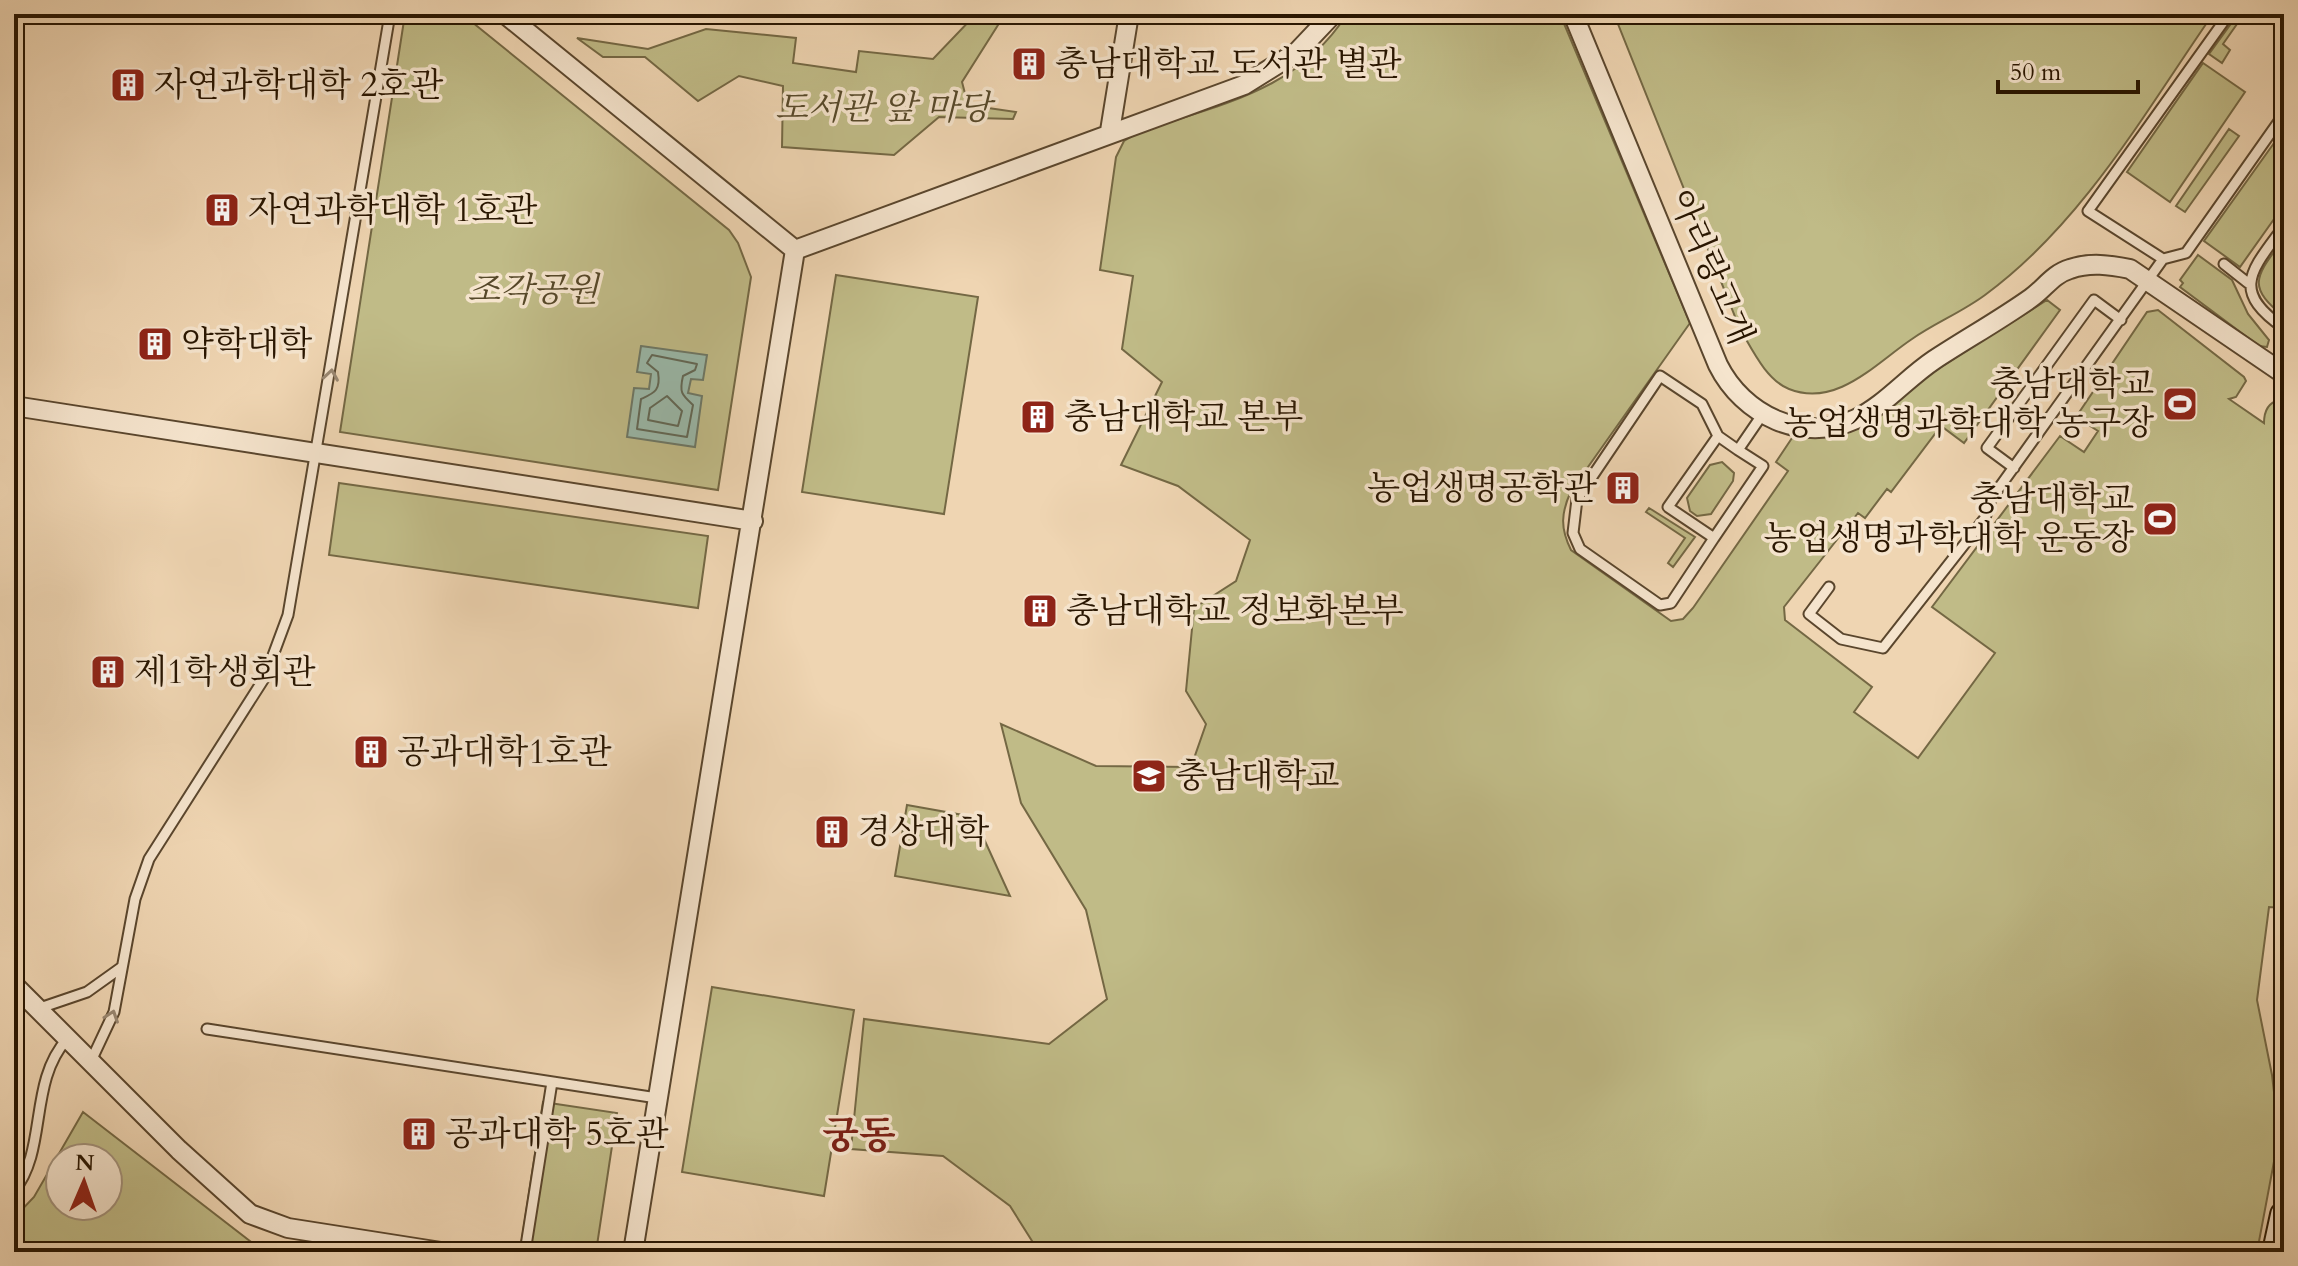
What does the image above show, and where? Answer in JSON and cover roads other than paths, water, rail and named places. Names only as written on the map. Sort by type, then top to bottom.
[{"type":"street","points":[[505,14],[795,250]]},
{"type":"street","points":[[1110,131],[1129,14]]},
{"type":"street","points":[[795,250],[1110,131],[1244,85],[1283,63],[1308,42],[1333,14]]},
{"type":"street","name":"아리랑고개","points":[[1573,14],[1718,365],[1732,387],[1762,415],[1787,425],[1813,428],[1857,418],[1931,362],[2035,295],[2058,274],[2078,266],[2105,264],[2130,269],[2149,282]]},
{"type":"street","points":[[633,1252],[795,250]]},
{"type":"street","points":[[2149,282],[2283,372]]},
{"type":"street","points":[[14,406],[753,521]]},
{"type":"street","points":[[14,985],[179,1150],[250,1214],[288,1228],[441,1252]]},
{"type":"street","points":[[2276,1252],[2284,1215]]},
{"type":"lane","points":[[91,1061],[114,1012],[138,887],[149,859],[275,658],[293,596],[390,14]]},
{"type":"lane","points":[[2163,259],[2088,211],[2229,14]]},
{"type":"lane","points":[[1829,587],[1809,614],[1841,639],[1883,648],[1985,518],[1991,499],[2163,259],[2186,253],[2284,114]]},
{"type":"lane","points":[[2284,226],[2256,265],[2248,283],[2251,300],[2284,328]]},
{"type":"lane","points":[[2224,264],[2248,283]]},
{"type":"lane","points":[[2014,468],[1987,448],[2094,300],[2121,320]]},
{"type":"lane","points":[[1660,376],[1702,404],[1718,436],[1763,466],[1671,603],[1660,605],[1580,549],[1573,533],[1577,499],[1660,376]]},
{"type":"lane","points":[[1738,450],[1762,415]]},
{"type":"lane","points":[[1714,538],[1668,507],[1718,436]]},
{"type":"lane","points":[[40,1008],[87,992],[122,967]]},
{"type":"lane","points":[[207,1029],[657,1098]]},
{"type":"lane","points":[[14,1191],[27,1165],[49,1064],[68,1038]]},
{"type":"lane","points":[[525,1252],[552,1082]]},
{"type":"water","points":[[641,346],[707,355],[703,380],[691,379],[688,393],[702,396],[695,447],[627,437],[634,388],[649,389],[651,374],[637,372]]},
{"type":"place","name":"충남대학교 도서관 별관","points":[[1029,64]]},
{"type":"place","name":"자연과학대학 2호관","points":[[128,85]]},
{"type":"place","name":"자연과학대학 1호관","points":[[222,210]]},
{"type":"place","name":"약학대학","points":[[155,344]]},
{"type":"place","name":"충남대학교 농업생명과학대학 농구장","points":[[2180,404]]},
{"type":"place","name":"충남대학교 본부","points":[[1038,417]]},
{"type":"place","name":"농업생명공학관","points":[[1623,488]]},
{"type":"place","name":"충남대학교 농업생명과학대학 운동장","points":[[2160,519]]},
{"type":"place","name":"충남대학교 정보화본부","points":[[1040,611]]},
{"type":"place","name":"제1학생회관","points":[[108,672]]},
{"type":"place","name":"공과대학1호관","points":[[371,752]]},
{"type":"place","name":"충남대학교","points":[[1149,776]]},
{"type":"place","name":"경상대학","points":[[832,832]]},
{"type":"place","name":"공과대학 5호관","points":[[419,1134]]},
{"type":"district","name":"궁동","points":[[859,1136]]},
{"type":"park label","name":"도서관 앞 마당","points":[[883,108]]},
{"type":"park label","name":"조각공원","points":[[533,290]]}]
